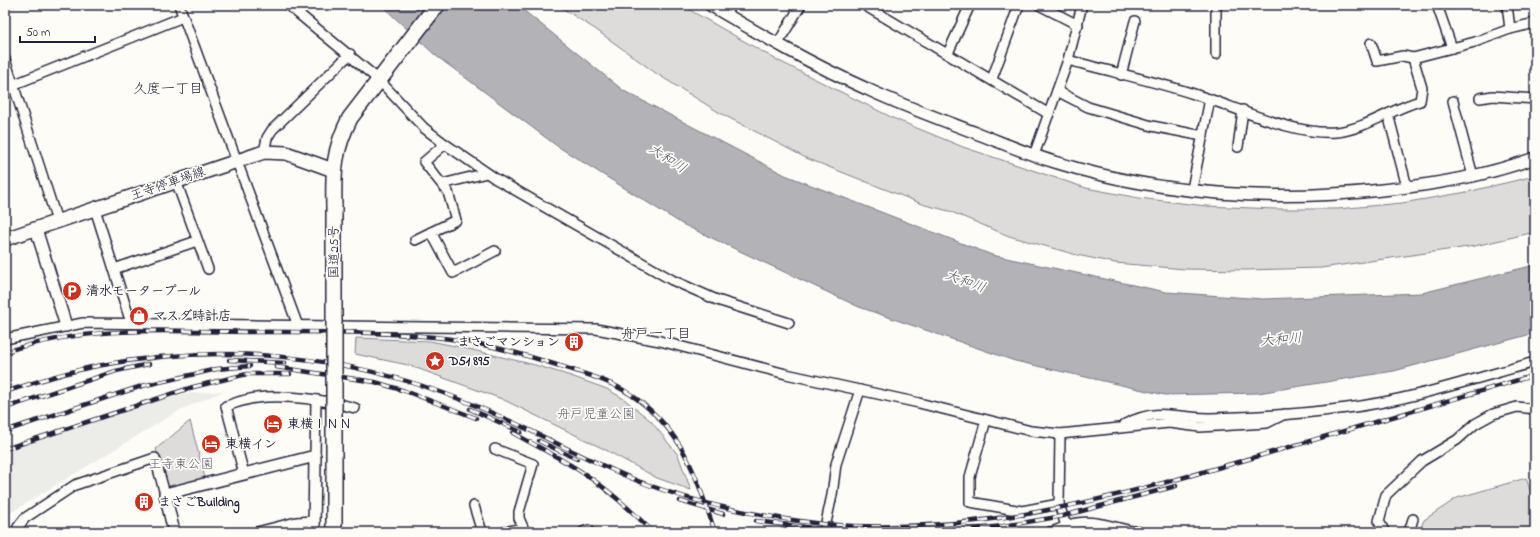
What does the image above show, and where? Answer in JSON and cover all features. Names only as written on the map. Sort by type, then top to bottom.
[{"type":"highway","name":"国道25号","points":[[334,530],[333,170],[336,151],[347,123],[437,5]]},
{"type":"main road","name":"王寺停車場線","points":[[5,239],[264,152],[286,154],[333,170]]},
{"type":"street","points":[[179,5],[298,326]]},
{"type":"street","points":[[288,5],[382,77],[424,128],[487,173],[672,280],[724,302],[789,323]]},
{"type":"street","points":[[710,5],[866,89],[1034,155],[1101,174],[1154,184],[1192,189],[1284,196],[1340,195],[1407,187],[1473,176],[1510,168],[1535,158]]},
{"type":"street","points":[[778,42],[801,5]]},
{"type":"street","points":[[864,5],[948,53],[1049,114]]},
{"type":"street","points":[[948,53],[970,5]]},
{"type":"street","points":[[992,79],[1019,5]]},
{"type":"street","points":[[1039,5],[1078,25]]},
{"type":"street","points":[[1034,155],[1068,60],[1082,5]]},
{"type":"street","points":[[1216,5],[1216,54]]},
{"type":"street","points":[[1437,5],[1452,48]]},
{"type":"street","points":[[1507,5],[1510,29]]},
{"type":"street","points":[[9,86],[183,17]]},
{"type":"street","points":[[1122,75],[1135,21]]},
{"type":"street","points":[[1371,44],[1377,61],[1403,56],[1413,58],[1496,35],[1510,29],[1535,24]]},
{"type":"street","points":[[264,152],[267,138],[272,130],[350,54]]},
{"type":"street","points":[[1068,60],[1210,99],[1305,131],[1319,133],[1347,131],[1361,127],[1398,108],[1420,102],[1422,88],[1413,58]]},
{"type":"street","points":[[5,59],[9,86],[57,222]]},
{"type":"street","points":[[1057,91],[1088,107],[1152,126],[1203,136]]},
{"type":"street","points":[[1480,98],[1493,96],[1535,99]]},
{"type":"street","points":[[1192,189],[1210,99]]},
{"type":"street","points":[[1453,101],[1473,176]]},
{"type":"street","points":[[1238,147],[1243,110]]},
{"type":"street","points":[[1388,114],[1407,187]]},
{"type":"street","points":[[415,240],[456,220],[448,192],[424,162],[445,144]]},
{"type":"street","points":[[442,184],[487,173]]},
{"type":"street","points":[[176,181],[208,270]]},
{"type":"street","points":[[95,209],[131,323]]},
{"type":"street","points":[[36,229],[66,326]]},
{"type":"street","points":[[431,232],[453,273],[495,251]]},
{"type":"street","points":[[114,269],[198,241]]},
{"type":"street","points":[[5,339],[83,323],[596,329],[660,341],[780,372],[919,403],[1031,431],[1060,434],[1119,427],[1138,418],[1159,413],[1209,418],[1285,414],[1348,408],[1397,399],[1535,362]]},
{"type":"street","points":[[824,532],[832,495],[836,464],[860,390]]},
{"type":"street","points":[[244,474],[226,406],[258,398],[282,397],[316,400],[355,408]]},
{"type":"street","points":[[257,532],[296,522],[314,527],[316,400]]},
{"type":"street","points":[[1381,532],[1383,529],[1379,521],[1386,495],[1422,461],[1457,440],[1475,424],[1493,414],[1517,407],[1535,409]]},
{"type":"street","points":[[986,420],[970,477],[970,502],[1022,511],[1060,504]]},
{"type":"street","points":[[1060,434],[1060,504],[1066,529]]},
{"type":"street","points":[[495,449],[533,464],[519,512],[519,518],[524,530],[504,532]]},
{"type":"street","points":[[165,494],[315,456]]},
{"type":"street","points":[[18,532],[18,527],[25,518],[75,485],[155,458],[174,532]]},
{"type":"street","points":[[474,506],[482,532]]},
{"type":"street","points":[[1410,532],[1413,519]]},
{"type":"street","points":[[1050,532],[1066,529],[1077,522],[1101,523],[1120,529],[1139,532]]},
{"type":"street","points":[[584,532],[588,530],[590,532]]},
{"type":"shaded area","points":[[224,391],[180,410],[5,516],[5,452],[160,400],[183,394]]},
{"type":"green space","points":[[557,5],[681,5],[777,60],[895,119],[963,147],[1086,188],[1139,198],[1206,206],[1275,209],[1337,209],[1402,203],[1467,192],[1535,176],[1535,232],[1475,246],[1321,268],[1246,270],[1185,269],[1115,263],[1077,255],[1009,236],[949,211],[925,205],[806,158],[720,113],[657,74],[595,29]]},
{"type":"green space","name":"舟戸児童公園","points":[[356,338],[430,341],[460,347],[535,365],[607,389],[624,399],[651,421],[678,455],[691,490],[657,478],[604,449],[502,399],[408,365],[355,354]]},
{"type":"green space","name":"王寺東公園","points":[[190,421],[205,478],[171,487],[166,485],[156,449]]},
{"type":"green space","points":[[1526,478],[1535,504],[1534,532],[1419,532],[1424,520],[1457,498]]},
{"type":"water","name":"大和川","points":[[381,5],[517,5],[624,91],[785,175],[992,255],[1166,292],[1263,299],[1422,293],[1535,265],[1535,333],[1394,371],[1258,393],[1165,395],[1015,361],[859,307],[682,224],[557,146],[435,55]]},
{"type":"railway","points":[[5,352],[35,343],[66,337],[159,331],[344,332],[411,335],[466,341],[498,348],[580,372],[610,383],[637,399],[654,413],[678,443],[687,459],[702,493],[715,532]]},
{"type":"railway","points":[[5,392],[74,371],[143,359],[190,355],[236,354],[283,357],[329,363],[375,372],[420,385],[464,401],[508,420],[616,472],[660,489],[706,503],[776,518],[823,524],[879,527],[934,525],[988,520],[1094,500],[1252,458],[1535,375]]},
{"type":"railway","points":[[229,360],[285,363]]},
{"type":"railway","points":[[5,408],[116,371],[149,364]]},
{"type":"railway","points":[[5,431],[142,386],[217,369],[250,366]]},
{"type":"railway","points":[[276,367],[375,382],[405,391],[476,418]]},
{"type":"railway","points":[[5,449],[193,387],[247,374],[290,374]]},
{"type":"railway","points":[[470,409],[521,432]]},
{"type":"railway","points":[[513,433],[558,457],[594,480],[653,532]]},
{"type":"railway","points":[[539,441],[577,459]]},
{"type":"railway","points":[[946,532],[1003,526],[1063,516],[1176,486]]},
{"type":"railway","points":[[680,501],[723,514]]},
{"type":"railway","points":[[756,521],[845,532]]},
{"type":"place","name":"清水モータープール","points":[[72,291]]},
{"type":"place","name":"マスダ時計店","points":[[139,316]]},
{"type":"place","name":"まさごマンション","points":[[574,342]]},
{"type":"place","name":"D51 895","points":[[435,361]]},
{"type":"place","name":"東横ＩＮＮ","points":[[273,424]]},
{"type":"place","name":"東横イン","points":[[211,444]]},
{"type":"place","name":"まさごBuilding","points":[[144,502]]},
{"type":"district","name":"久度一丁目","points":[[168,89]]},
{"type":"district","name":"舟戸一丁目","points":[[656,334]]}]
